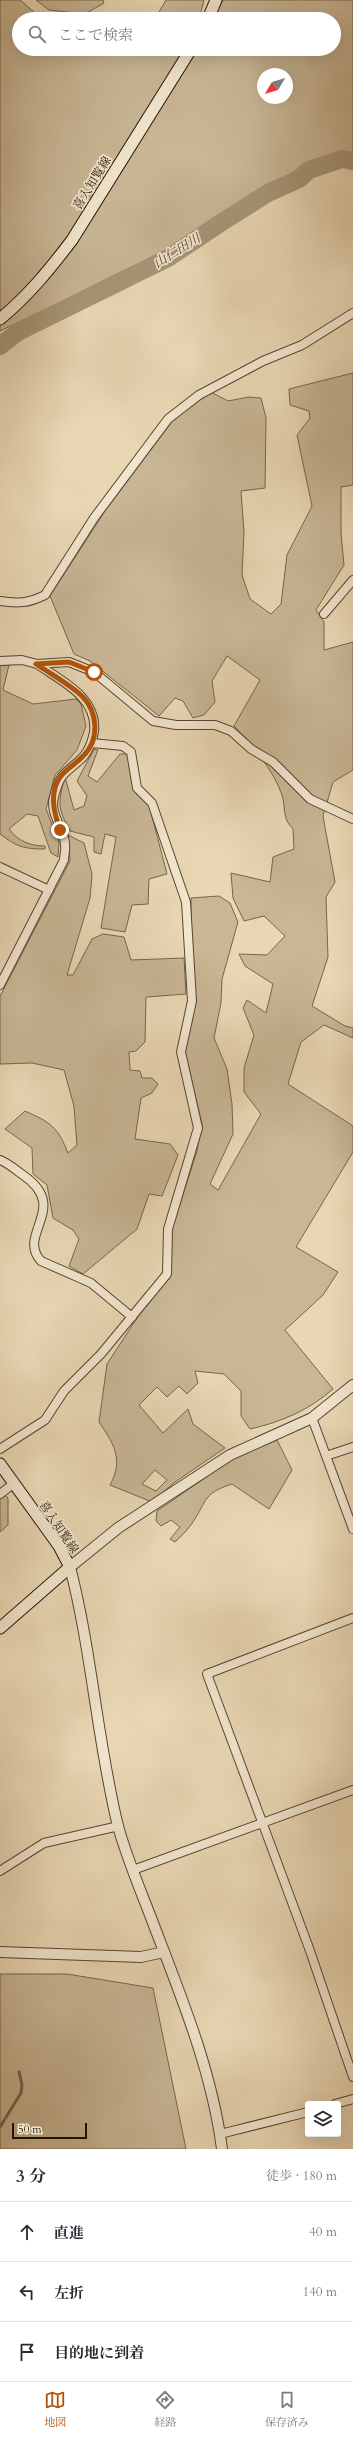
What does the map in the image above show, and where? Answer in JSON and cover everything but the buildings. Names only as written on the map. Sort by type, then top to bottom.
[{"type":"main road","points":[[211,12],[216,0]]},
{"type":"main road","name":"喜入知覧線","points":[[0,319],[20,302],[67,246],[187,56]]},
{"type":"main road","name":"喜入知覧線","points":[[0,1464],[59,1546],[70,1567],[0,1628]]},
{"type":"street","points":[[0,602],[18,604],[32,601],[45,595],[94,518],[168,419],[200,394],[263,361],[302,345],[353,313]]},
{"type":"street","points":[[324,614],[353,580]]},
{"type":"street","points":[[0,661],[22,660],[36,664],[81,695],[91,706],[95,722],[92,743],[84,756],[60,777],[53,800],[55,815],[65,844],[64,860],[0,985]]},
{"type":"street","points":[[36,664],[69,662],[94,672],[153,721],[176,725],[215,725],[231,731],[251,749],[273,762],[310,799],[353,819]]},
{"type":"street","points":[[0,1448],[45,1420],[64,1390],[101,1354],[167,1274],[168,1229],[198,1128],[181,1052],[192,1001],[186,902],[152,803],[137,788],[131,752],[123,746],[92,743]]},
{"type":"street","points":[[0,867],[49,890]]},
{"type":"street","points":[[0,1160],[30,1180],[42,1194],[45,1206],[33,1247],[36,1255],[41,1261],[91,1283],[132,1317]]},
{"type":"street","points":[[222,2149],[210,2084],[198,2046],[133,1870],[119,1826],[105,1761],[79,1602],[70,1567],[118,1528],[230,1456],[312,1418],[353,1385]]},
{"type":"street","points":[[312,1418],[353,1529]]},
{"type":"street","points":[[326,1456],[353,1446]]},
{"type":"street","points":[[0,1494],[13,1484]]},
{"type":"street","points":[[353,1618],[207,1674],[261,1824],[309,1948],[353,2077]]},
{"type":"street","points":[[133,1870],[353,1790]]},
{"type":"street","points":[[0,1871],[44,1843],[119,1826]]},
{"type":"street","points":[[0,1952],[141,1957],[164,1952]]},
{"type":"street","points":[[341,2102],[353,2099]]},
{"type":"street","points":[[220,2134],[305,2113]]},
{"type":"shaded area","points":[[0,0],[20,0],[34,12],[12,12],[12,56],[341,56],[341,12],[217,12],[223,0],[353,0],[353,157],[342,155],[306,165],[247,200],[171,250],[0,331]]},
{"type":"shaded area","points":[[36,0],[103,0],[104,3],[88,12],[49,10]]},
{"type":"shaded area","points":[[166,0],[204,0],[201,12],[159,12]]},
{"type":"shaded area","points":[[353,373],[353,485],[341,487],[341,533],[344,565],[316,610],[324,622],[324,650],[353,642],[353,770],[333,782],[323,816],[335,882],[326,897],[328,957],[312,1006],[345,1026],[353,1028],[353,1038],[324,1025],[301,1042],[288,1084],[353,1126],[353,1152],[296,1247],[338,1272],[323,1295],[285,1330],[333,1389],[305,1409],[273,1423],[250,1429],[241,1416],[241,1391],[224,1374],[195,1371],[198,1383],[187,1394],[179,1386],[167,1397],[157,1387],[139,1405],[163,1433],[188,1409],[193,1424],[225,1448],[175,1482],[152,1502],[110,1485],[114,1476],[117,1460],[113,1445],[99,1422],[107,1364],[137,1318],[170,1276],[172,1229],[197,1151],[202,1124],[185,1052],[191,948],[191,898],[219,896],[230,903],[238,922],[222,979],[221,1003],[214,1038],[227,1069],[232,1104],[233,1134],[210,1184],[218,1190],[261,1114],[244,1092],[244,1068],[254,1035],[243,1008],[247,1000],[266,1013],[273,984],[245,966],[239,954],[267,955],[285,936],[264,916],[244,921],[233,898],[231,873],[270,882],[273,857],[294,849],[293,829],[287,821],[282,795],[274,776],[255,749],[234,726],[260,680],[227,656],[212,681],[215,702],[204,715],[193,718],[183,701],[175,698],[159,716],[90,661],[74,654],[50,596],[105,511],[174,419],[211,392],[228,401],[249,397],[261,398],[266,418],[265,488],[241,491],[244,532],[242,575],[250,599],[271,614],[281,604],[287,555],[312,506],[297,435],[310,418],[309,411],[290,405],[289,389]],"holes":[[[155,1470],[167,1480],[156,1491],[142,1484]]]},
{"type":"shaded area","points":[[0,665],[9,665],[3,690],[33,704],[76,699],[81,704],[86,726],[77,750],[55,775],[46,809],[59,842],[58,857],[51,853],[38,816],[27,814],[9,829],[20,840],[29,844],[45,846],[45,849],[21,846],[11,842],[0,834]]},
{"type":"shaded area","points":[[94,749],[98,750],[88,776],[97,782],[120,754],[128,754],[133,789],[149,805],[167,874],[149,879],[148,904],[132,905],[125,932],[101,928],[116,837],[105,834],[101,854],[94,852],[94,837],[70,831],[60,805],[65,777],[74,810],[84,806],[87,796],[77,781]]},
{"type":"shaded area","points":[[68,835],[84,843],[92,874],[90,898],[67,975],[73,975],[92,939],[103,934],[124,937],[131,960],[184,958],[186,994],[146,997],[145,1042],[136,1051],[129,1052],[130,1070],[140,1071],[142,1078],[152,1078],[158,1084],[152,1093],[141,1098],[135,1139],[170,1144],[178,1155],[162,1196],[149,1194],[137,1229],[83,1274],[69,1266],[79,1239],[73,1230],[53,1218],[47,1185],[33,1174],[32,1148],[5,1129],[25,1111],[52,1126],[61,1137],[68,1153],[77,1145],[74,1106],[64,1070],[32,1063],[0,1064],[0,996],[70,861]]},
{"type":"shaded area","points":[[277,1440],[292,1470],[269,1509],[232,1484],[214,1492],[209,1496],[185,1532],[175,1542],[170,1539],[180,1527],[171,1520],[161,1526],[156,1521],[157,1511],[234,1458]]},
{"type":"shaded area","points":[[5,1495],[8,1498],[8,1525],[0,1532],[0,1499]]},
{"type":"shaded area","points":[[0,1974],[67,1974],[153,1988],[186,2149],[0,2149]]},
{"type":"waterway","name":"山仁田川","points":[[0,346],[18,332],[168,258],[268,193],[299,179],[309,170],[342,159],[353,161]]},
{"type":"waterway","points":[[0,2127],[21,2093],[22,2085],[19,2072]]},
{"type":"route","points":[[60,830],[55,815],[53,800],[60,777],[84,756],[92,743],[95,722],[91,706],[81,695],[36,664],[69,662],[94,672]]}]
